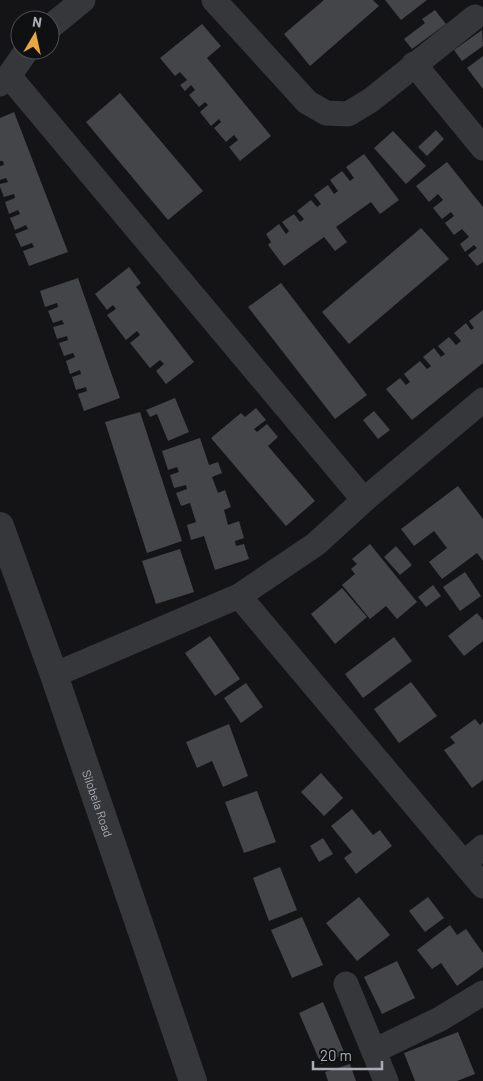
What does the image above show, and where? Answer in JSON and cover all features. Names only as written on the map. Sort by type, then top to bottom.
[{"type":"street","points":[[60,19],[83,0]]},
{"type":"street","points":[[214,0],[306,102],[326,114],[348,114],[371,100],[475,17]]},
{"type":"street","points":[[19,60],[4,80],[364,500]]},
{"type":"street","points":[[414,64],[483,148]]},
{"type":"street","points":[[54,675],[239,596],[316,544],[364,500],[483,400]]},
{"type":"street","name":"Silobela Road","points":[[0,526],[54,675],[193,1081]]},
{"type":"street","points":[[239,596],[483,886]]},
{"type":"street","points":[[464,863],[483,847]]},
{"type":"street","points":[[346,984],[386,1081]]},
{"type":"street","points":[[374,1051],[440,1019],[483,993]]},
{"type":"building","points":[[324,0],[373,0],[379,6],[310,66],[284,34]]},
{"type":"building","points":[[385,0],[427,0],[401,20]]},
{"type":"building","points":[[435,10],[446,24],[412,49],[404,39],[425,23],[422,19]]},
{"type":"building","points":[[202,24],[221,46],[207,58],[271,136],[240,161],[229,147],[238,140],[234,135],[226,142],[214,128],[221,122],[219,119],[211,126],[200,112],[208,105],[205,102],[199,107],[189,95],[195,90],[191,85],[185,91],[180,85],[187,80],[180,72],[175,76],[160,58]]},
{"type":"building","points":[[482,30],[483,46],[462,61],[454,50]]},
{"type":"building","points":[[483,56],[483,89],[467,68]]},
{"type":"building","points":[[120,93],[203,191],[168,220],[86,122]]},
{"type":"building","points":[[14,112],[68,252],[29,266],[23,251],[34,247],[32,243],[21,247],[15,234],[28,229],[26,225],[15,230],[10,218],[20,214],[18,210],[9,214],[5,202],[15,198],[14,194],[4,197],[0,187],[0,184],[8,182],[6,178],[0,180],[0,166],[4,165],[3,161],[0,161],[0,118]]},
{"type":"building","points":[[436,130],[444,139],[427,156],[418,147]]},
{"type":"building","points":[[393,131],[426,166],[406,184],[374,148]]},
{"type":"building","points":[[364,154],[399,200],[380,214],[371,202],[336,227],[347,242],[335,251],[324,237],[284,266],[268,245],[271,242],[266,234],[279,224],[286,234],[289,231],[282,222],[294,214],[300,222],[304,219],[297,211],[311,200],[317,207],[321,204],[314,195],[328,185],[334,194],[338,191],[330,180],[342,171],[350,181],[354,178],[346,167]]},
{"type":"building","points":[[447,162],[483,207],[483,262],[477,266],[468,255],[477,248],[474,245],[465,252],[460,244],[469,237],[462,229],[454,235],[445,223],[454,216],[451,212],[442,219],[433,208],[443,200],[438,194],[429,202],[416,186]]},
{"type":"building","points":[[421,228],[449,259],[349,344],[322,312]]},
{"type":"building","points":[[129,267],[141,283],[136,287],[194,362],[166,384],[156,371],[164,364],[160,360],[150,368],[130,343],[140,335],[137,331],[126,340],[107,315],[116,309],[113,305],[107,310],[95,294]]},
{"type":"building","points":[[78,278],[120,398],[84,411],[78,394],[87,391],[86,387],[76,390],[72,377],[81,374],[80,370],[70,374],[66,361],[75,357],[73,353],[64,356],[59,343],[68,340],[67,336],[57,339],[53,327],[64,324],[62,320],[53,323],[48,311],[58,307],[57,303],[45,307],[40,291]]},
{"type":"building","points":[[281,283],[367,395],[335,419],[248,307]]},
{"type":"building","points":[[483,310],[483,363],[412,420],[386,389],[400,378],[406,385],[410,382],[404,374],[420,361],[427,369],[431,366],[423,357],[434,348],[441,357],[445,354],[438,346],[449,337],[456,345],[461,341],[454,333],[466,323],[471,330],[474,328],[469,321]]},
{"type":"building","points":[[175,398],[189,432],[168,441],[157,414],[150,417],[146,410]]},
{"type":"building","points":[[256,408],[266,420],[254,429],[257,432],[267,424],[278,437],[268,446],[315,501],[286,526],[211,438],[241,413],[245,417]]},
{"type":"building","points":[[374,411],[390,430],[378,439],[363,420]]},
{"type":"building","points":[[140,412],[182,541],[147,553],[105,422]]},
{"type":"building","points":[[200,438],[209,465],[218,462],[222,473],[212,477],[218,493],[225,490],[231,507],[224,510],[228,525],[239,521],[244,538],[235,541],[236,546],[244,544],[249,559],[215,570],[204,536],[191,540],[187,525],[196,522],[190,503],[181,506],[176,493],[187,489],[186,485],[174,488],[170,475],[179,472],[177,467],[168,470],[162,451]]},
{"type":"building","points":[[458,486],[483,519],[483,561],[477,553],[442,579],[429,562],[447,548],[434,531],[414,546],[401,529]]},
{"type":"building","points":[[370,544],[417,602],[397,619],[386,606],[370,619],[342,585],[355,574],[351,569],[357,564],[352,559]]},
{"type":"building","points":[[396,546],[412,565],[400,575],[384,557]]},
{"type":"building","points":[[180,549],[194,592],[156,604],[142,561]]},
{"type":"building","points":[[465,572],[481,596],[460,611],[443,587]]},
{"type":"building","points":[[433,585],[441,596],[426,607],[418,597]]},
{"type":"building","points":[[342,588],[367,617],[335,644],[311,614]]},
{"type":"building","points":[[477,613],[483,620],[483,641],[464,656],[448,636]]},
{"type":"building","points":[[210,636],[240,679],[215,696],[185,653]]},
{"type":"building","points":[[394,637],[412,661],[363,698],[345,674]]},
{"type":"building","points":[[411,682],[437,716],[399,743],[374,709]]},
{"type":"building","points":[[246,683],[263,707],[241,723],[224,698]]},
{"type":"building","points":[[475,719],[480,725],[483,722],[483,780],[472,788],[444,750],[455,743],[450,737]]},
{"type":"building","points":[[229,724],[248,776],[223,787],[212,761],[197,768],[186,742]]},
{"type":"building","points":[[321,773],[343,798],[324,816],[301,792]]},
{"type":"building","points":[[257,791],[276,842],[244,853],[225,802]]},
{"type":"building","points":[[352,809],[373,835],[380,830],[392,846],[356,874],[344,858],[352,852],[331,826]]},
{"type":"building","points":[[323,838],[333,854],[319,862],[310,846]]},
{"type":"building","points":[[280,867],[297,910],[269,921],[253,878]]},
{"type":"building","points":[[359,897],[390,935],[357,961],[326,923]]},
{"type":"building","points":[[428,897],[444,918],[425,932],[409,911]]},
{"type":"building","points":[[302,917],[323,965],[292,978],[271,930]]},
{"type":"building","points":[[450,925],[457,935],[466,929],[483,953],[483,967],[457,986],[441,963],[432,969],[417,950]]},
{"type":"building","points":[[397,961],[415,998],[382,1014],[364,977]]},
{"type":"building","points":[[323,1002],[345,1054],[321,1064],[299,1013]]},
{"type":"building","points":[[458,1032],[475,1074],[457,1081],[415,1081],[404,1053]]},
{"type":"building","points":[[350,1064],[356,1081],[328,1081],[325,1072]]}]
